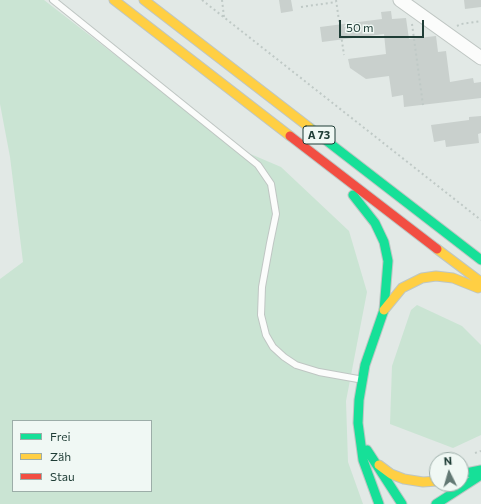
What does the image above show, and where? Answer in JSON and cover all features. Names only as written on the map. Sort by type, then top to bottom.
[{"type":"main road","name":"A 73","points":[[114,0],[481,282]]},
{"type":"main road","name":"A 73","points":[[144,0],[481,260]]},
{"type":"main road","points":[[331,168],[375,223],[384,242],[388,261],[384,310],[365,366],[358,400],[358,423],[363,460],[379,504]]},
{"type":"main road","points":[[384,310],[402,288],[422,278],[436,276],[453,278],[481,289]]},
{"type":"main road","points":[[360,439],[402,504]]},
{"type":"main road","points":[[377,464],[391,474],[404,479],[429,482]]},
{"type":"main road","points":[[469,472],[481,470]]},
{"type":"main road","points":[[436,504],[481,475]]},
{"type":"street","points":[[405,4],[481,58]]},
{"type":"lane","points":[[53,0],[258,165],[271,184],[276,214],[262,287],[261,315],[266,335],[274,347],[284,357],[296,365],[319,372],[362,380]]},
{"type":"path","points":[[202,0],[481,220]]},
{"type":"path","points":[[222,0],[224,18]]},
{"type":"path","points":[[301,7],[336,1],[344,55]]},
{"type":"path","points":[[405,4],[423,105]]},
{"type":"path","points":[[461,24],[481,21]]},
{"type":"green space","points":[[0,0],[44,0],[234,147],[281,167],[349,231],[367,292],[346,401],[348,462],[363,504],[0,504],[0,279],[23,262],[10,157],[0,104]]},
{"type":"green space","points":[[417,305],[462,326],[481,345],[481,435],[453,448],[390,424],[392,366],[411,310]]},
{"type":"building","points":[[279,0],[291,0],[293,11],[281,13]]},
{"type":"building","points":[[464,0],[481,0],[481,7],[465,9]]},
{"type":"building","points":[[391,11],[392,19],[406,18],[409,39],[436,36],[438,52],[446,51],[450,82],[473,78],[474,83],[481,82],[481,98],[404,107],[403,95],[392,97],[389,76],[366,79],[350,68],[348,59],[386,54],[384,34],[322,42],[320,27],[382,19],[381,12]]},
{"type":"building","points":[[481,116],[481,133],[478,134],[479,143],[446,147],[445,140],[434,142],[431,125],[469,120],[469,117]]},
{"type":"traffic: fast","points":[[310,128],[481,260]]},
{"type":"traffic: fast","points":[[353,195],[375,223],[384,242],[388,261],[384,310],[365,365],[359,400],[358,423],[363,460],[379,504]]},
{"type":"traffic: fast","points":[[367,450],[402,504]]},
{"type":"traffic: fast","points":[[469,472],[481,470]]},
{"type":"traffic: fast","points":[[436,504],[481,475]]},
{"type":"traffic: slow","points":[[114,0],[290,136]]},
{"type":"traffic: slow","points":[[144,0],[310,128]]},
{"type":"traffic: slow","points":[[437,249],[481,282]]},
{"type":"traffic: slow","points":[[384,310],[402,288],[422,278],[436,276],[453,278],[478,288]]},
{"type":"traffic: slow","points":[[379,465],[391,474],[404,479],[429,482]]},
{"type":"traffic: jam","points":[[290,136],[437,249]]}]
